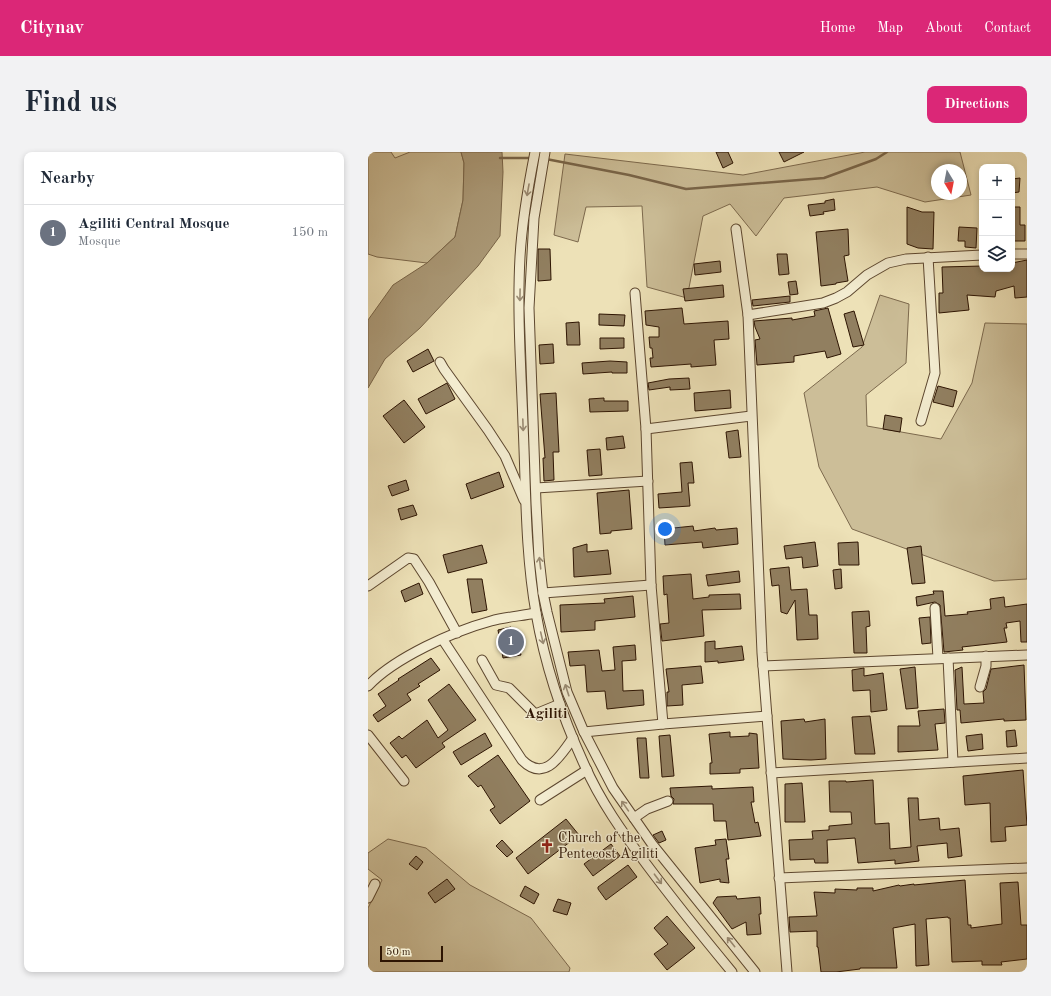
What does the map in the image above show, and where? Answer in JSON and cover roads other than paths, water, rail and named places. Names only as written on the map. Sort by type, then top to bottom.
[{"type":"street","points":[[535,152],[523,218],[520,256],[519,320],[530,570],[536,613],[549,669],[573,738],[604,804],[668,894],[732,972]]},
{"type":"street","points":[[545,152],[534,218],[529,308],[536,488],[539,558],[544,593],[547,612],[567,692],[584,732],[613,788],[652,844],[755,972]]},
{"type":"street","points":[[736,229],[748,315],[751,416],[763,666],[787,972]]},
{"type":"street","points":[[1015,254],[1027,254]]},
{"type":"street","points":[[748,315],[823,303],[847,292],[867,275],[888,263],[906,259],[928,257],[979,255]]},
{"type":"street","points":[[920,421],[935,373],[928,257]]},
{"type":"street","points":[[636,293],[646,429],[651,585],[663,724]]},
{"type":"street","points":[[440,362],[505,456],[527,506]]},
{"type":"street","points":[[646,429],[751,416]]},
{"type":"street","points":[[536,488],[648,481]]},
{"type":"street","points":[[368,586],[408,558],[414,559],[429,582],[457,633]]},
{"type":"street","points":[[544,593],[651,585]]},
{"type":"street","points":[[935,608],[938,658]]},
{"type":"street","points":[[368,686],[374,679],[408,656],[457,633],[492,621],[536,613]]},
{"type":"street","points":[[443,640],[522,760],[529,766],[538,769],[549,767],[563,752],[573,738]]},
{"type":"street","points":[[763,666],[1027,655]]},
{"type":"street","points":[[980,688],[986,666],[986,656]]},
{"type":"street","points":[[948,658],[954,762]]},
{"type":"street","points":[[482,660],[496,685],[509,688],[534,713],[538,713],[560,704]]},
{"type":"street","points":[[584,732],[767,716]]},
{"type":"street","points":[[368,735],[404,781]]},
{"type":"street","points":[[771,773],[1027,758]]},
{"type":"street","points":[[540,800],[587,770]]},
{"type":"street","points":[[634,818],[647,809],[668,801]]},
{"type":"street","points":[[779,878],[1027,868]]},
{"type":"street","points":[[368,898],[375,884]]},
{"type":"waterway","points":[[546,159],[629,175],[686,189],[824,178],[876,159],[887,152]]},
{"type":"waterway","points":[[500,158],[531,158]]},
{"type":"place","name":"Agiliti Central Mosque","points":[[511,642]]},
{"type":"place","name":"Church of the Pentecost Agiliti","points":[[547,846]]},
{"type":"district","name":"Agiliti","points":[[546,714]]}]
